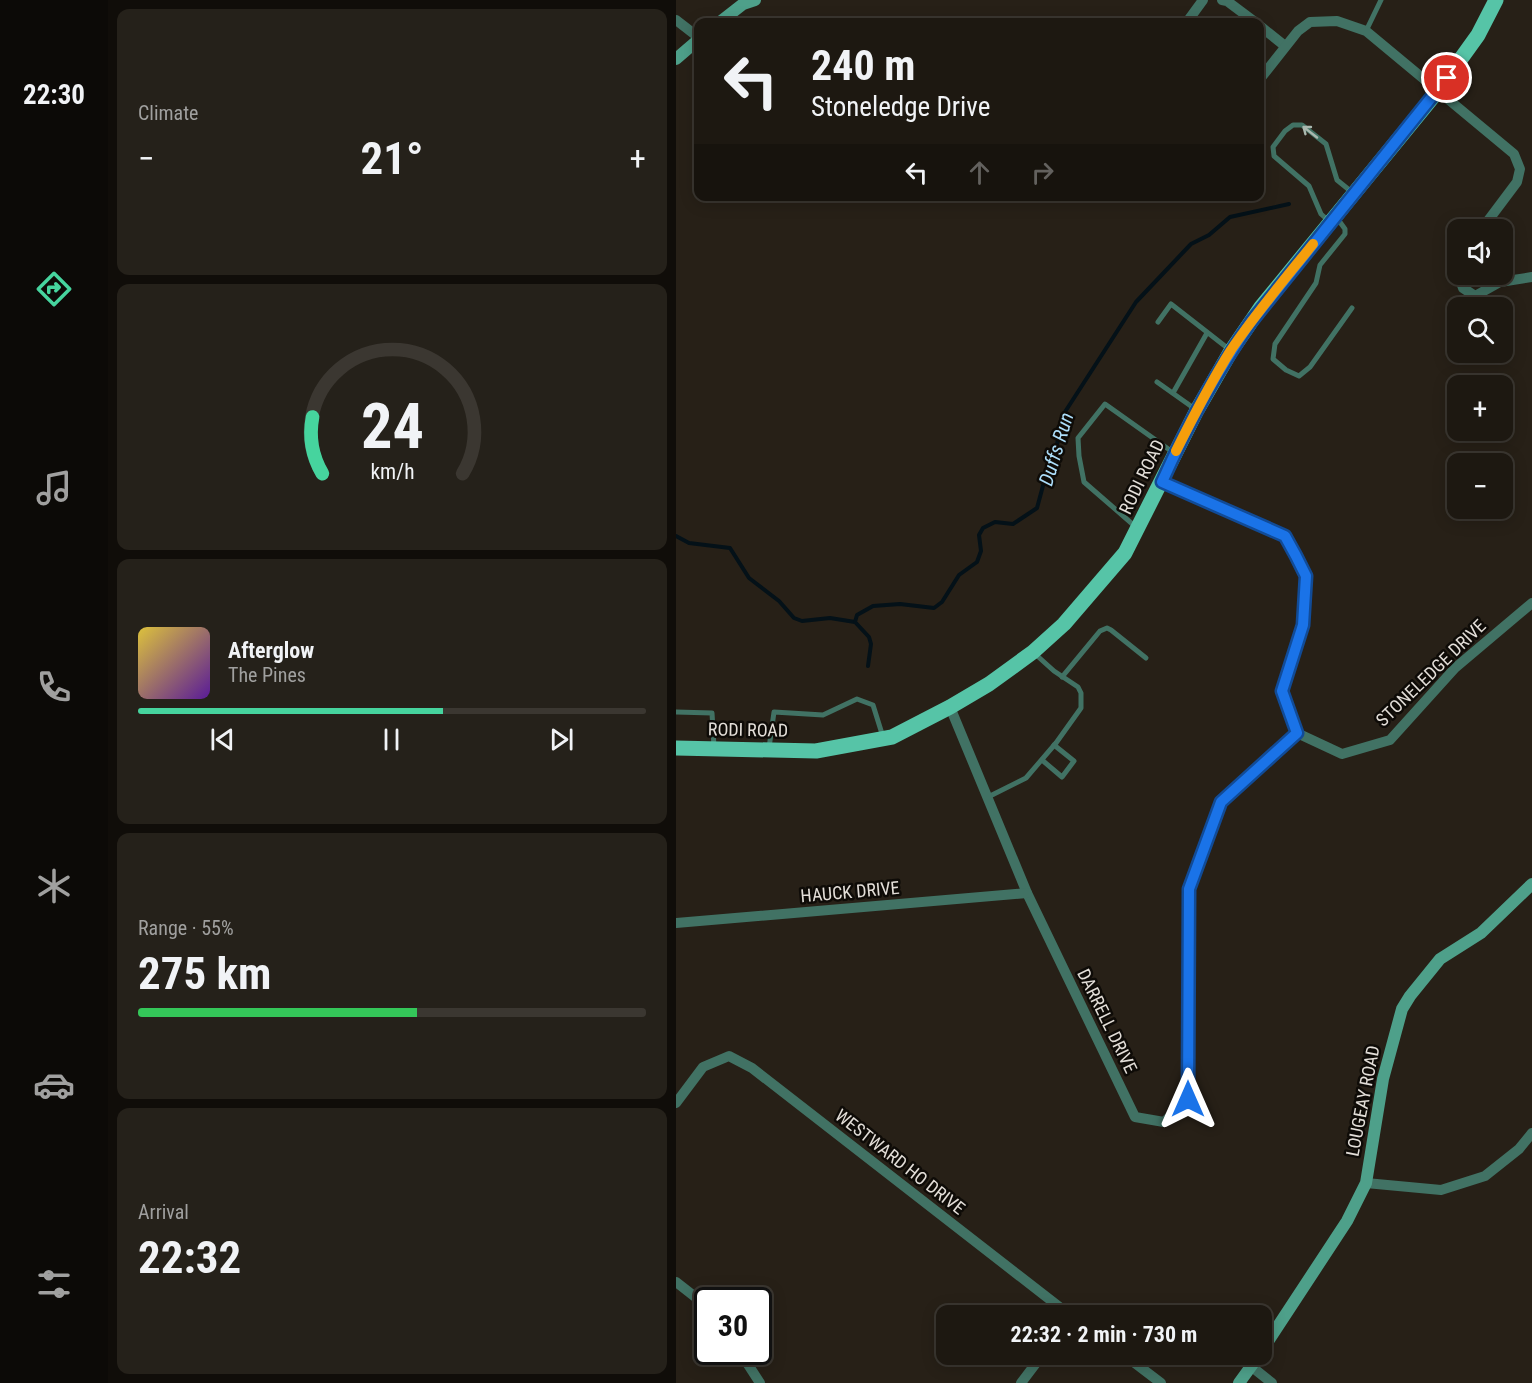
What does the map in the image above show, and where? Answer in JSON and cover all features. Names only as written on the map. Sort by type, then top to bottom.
[{"type":"main road","name":"RODI ROAD","points":[[676,748],[816,751],[892,737],[950,708],[990,684],[1033,652],[1064,624],[1125,553],[1197,410],[1231,351],[1261,307],[1437,92],[1478,35],[1496,0]]},
{"type":"street","points":[[725,18],[743,4],[755,0]]},
{"type":"street","points":[[1190,18],[1203,0]]},
{"type":"street","points":[[1222,0],[1227,1],[1250,18]]},
{"type":"street","points":[[676,20],[694,36]]},
{"type":"street","points":[[1264,74],[1297,31],[1310,22],[1337,21],[1366,32],[1514,154],[1520,169],[1517,182],[1489,219]]},
{"type":"street","points":[[1264,29],[1285,46]]},
{"type":"street","points":[[676,59],[694,43]]},
{"type":"street","points":[[1513,280],[1531,277]]},
{"type":"street","points":[[1462,285],[1476,296],[1495,285]]},
{"type":"street","points":[[1162,482],[1285,536],[1291,546],[1306,576],[1303,625],[1282,691],[1297,733]]},
{"type":"street","name":"STONELEDGE DRIVE","points":[[1297,733],[1342,754],[1390,740],[1455,668],[1531,603]]},
{"type":"street","name":"DARRELL DRIVE","points":[[950,708],[1027,893],[1135,1117],[1164,1122],[1188,1099],[1189,889],[1221,802],[1297,733]]},
{"type":"street","name":"LOUGEAY ROAD","points":[[1272,1335],[1347,1221],[1366,1183],[1383,1079],[1402,1009],[1440,959],[1481,933],[1531,884]]},
{"type":"street","name":"HAUCK DRIVE","points":[[676,923],[1027,893]]},
{"type":"street","name":"WESTWARD HO DRIVE","points":[[676,1103],[703,1067],[729,1056],[752,1068],[1057,1305]]},
{"type":"street","points":[[1366,1183],[1441,1190],[1485,1176],[1519,1149],[1531,1133]]},
{"type":"street","points":[[676,1282],[694,1296]]},
{"type":"street","points":[[748,1365],[760,1383]]},
{"type":"street","points":[[1021,1383],[1035,1365]]},
{"type":"street","points":[[1137,1365],[1161,1383]]},
{"type":"street","points":[[1252,1367],[1272,1383]]},
{"type":"street","name":"LOUGEAY ROAD","points":[[1239,1383],[1252,1367]]},
{"type":"lane","points":[[1366,32],[1381,0]]},
{"type":"lane","points":[[1352,308],[1310,367],[1299,376],[1286,370],[1273,359],[1274,344],[1316,283],[1320,265],[1345,234],[1345,229],[1333,219],[1321,214],[1309,186],[1274,156],[1273,147],[1285,130],[1293,125],[1302,125],[1326,144],[1337,180],[1354,194]]},
{"type":"lane","points":[[1158,322],[1171,304],[1231,351]]},
{"type":"lane","points":[[1172,393],[1207,333]]},
{"type":"lane","points":[[1157,382],[1197,410]]},
{"type":"lane","points":[[1138,530],[1084,483],[1078,438],[1105,404],[1175,454]]},
{"type":"lane","points":[[1062,677],[1100,631],[1107,628],[1146,658]]},
{"type":"lane","points":[[987,797],[1026,778],[1081,708],[1081,693],[1078,687],[1062,677],[1033,652]]},
{"type":"lane","points":[[769,750],[774,712],[823,715],[857,699],[873,705],[883,739]]},
{"type":"lane","points":[[676,712],[712,713],[714,749]]},
{"type":"lane","points":[[1042,760],[1062,777],[1074,761],[1054,745]]},
{"type":"waterway","name":"Duffs Run","points":[[868,666],[871,644],[869,637],[855,622],[857,615],[873,606],[900,604],[934,608],[942,602],[959,575],[977,562],[981,551],[979,535],[983,528],[995,522],[1013,524],[1037,508],[1044,482],[1054,459],[1063,415],[1136,302],[1191,244],[1209,235],[1230,217],[1289,204]]},
{"type":"waterway","points":[[676,536],[689,543],[730,548],[749,578],[779,601],[794,618],[802,621],[830,618],[855,622]]},
{"type":"slow traffic","points":[[1176,451],[1231,351],[1261,307],[1313,244]]},
{"type":"route","points":[[1188,1099],[1189,889],[1221,802],[1297,733],[1282,691],[1303,625],[1306,576],[1285,536],[1162,482],[1197,410],[1231,351],[1261,307],[1447,78]]}]
